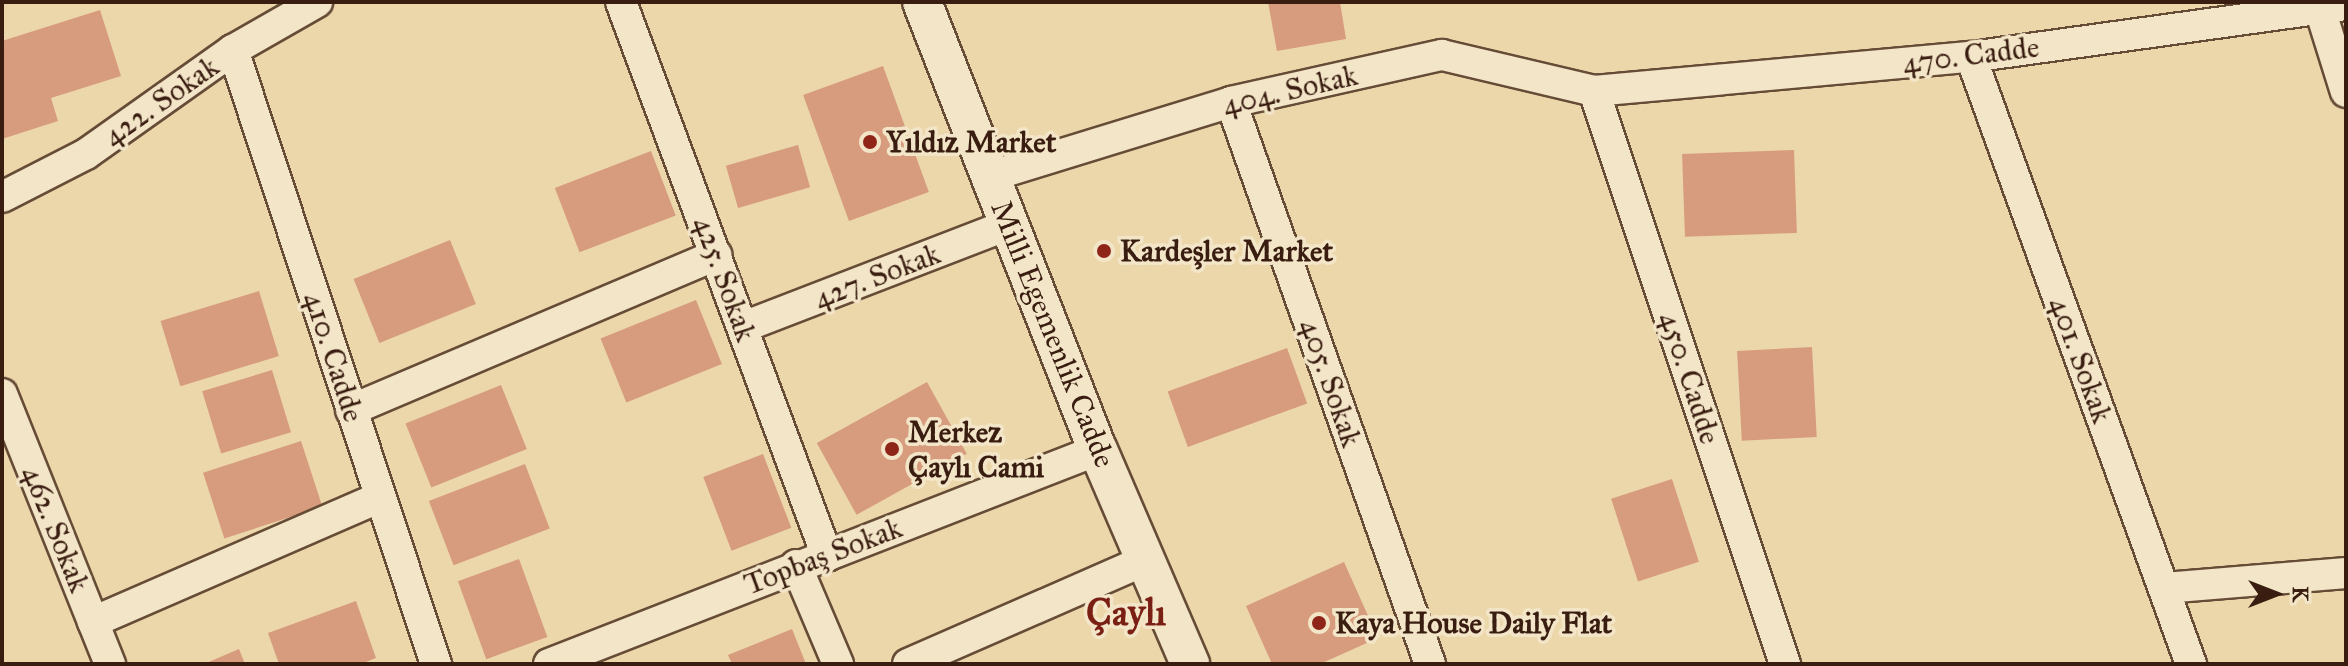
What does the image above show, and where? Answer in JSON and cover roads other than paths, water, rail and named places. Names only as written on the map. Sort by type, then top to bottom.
[{"type":"street","name":"422. Sokak","points":[[2,197],[86,154],[233,50],[317,2]]},
{"type":"street","name":"425. Sokak","points":[[621,2],[827,556]]},
{"type":"street","name":"Milli Egemenlik Cadde","points":[[922,2],[1098,450],[1190,664]]},
{"type":"street","points":[[2332,6],[2346,92]]},
{"type":"street","name":"470. Cadde","points":[[1594,91],[1971,57],[2332,6]]},
{"type":"street","name":"410. Cadde","points":[[233,50],[436,664]]},
{"type":"street","name":"404. Sokak","points":[[991,176],[1231,102],[1442,55],[1594,91]]},
{"type":"street","name":"401. Sokak","points":[[1971,57],[2191,664]]},
{"type":"street","name":"450. Cadde","points":[[1594,91],[1785,664]]},
{"type":"street","name":"405. Sokak","points":[[1231,102],[1430,664]]},
{"type":"street","name":"427. Sokak","points":[[743,327],[1010,224]]},
{"type":"street","points":[[351,410],[717,255]]},
{"type":"street","name":"462. Sokak","points":[[2,394],[110,664]]},
{"type":"street","name":"Topbaş Sokak","points":[[549,664],[796,565],[827,556],[1098,450]]},
{"type":"street","points":[[93,622],[380,497]]},
{"type":"street","points":[[908,664],[1144,561]]},
{"type":"street","points":[[796,565],[838,664]]},
{"type":"street","points":[[2164,588],[2346,573]]},
{"type":"place","name":"Yıldız Market","points":[[870,142]]},
{"type":"place","name":"Kardeşler Market","points":[[1104,251]]},
{"type":"place","name":"Merkez Çaylı Cami","points":[[892,449]]},
{"type":"place","name":"Kaya House Daily Flat","points":[[1319,623]]},
{"type":"district","name":"Çaylı","points":[[1126,613]]}]
